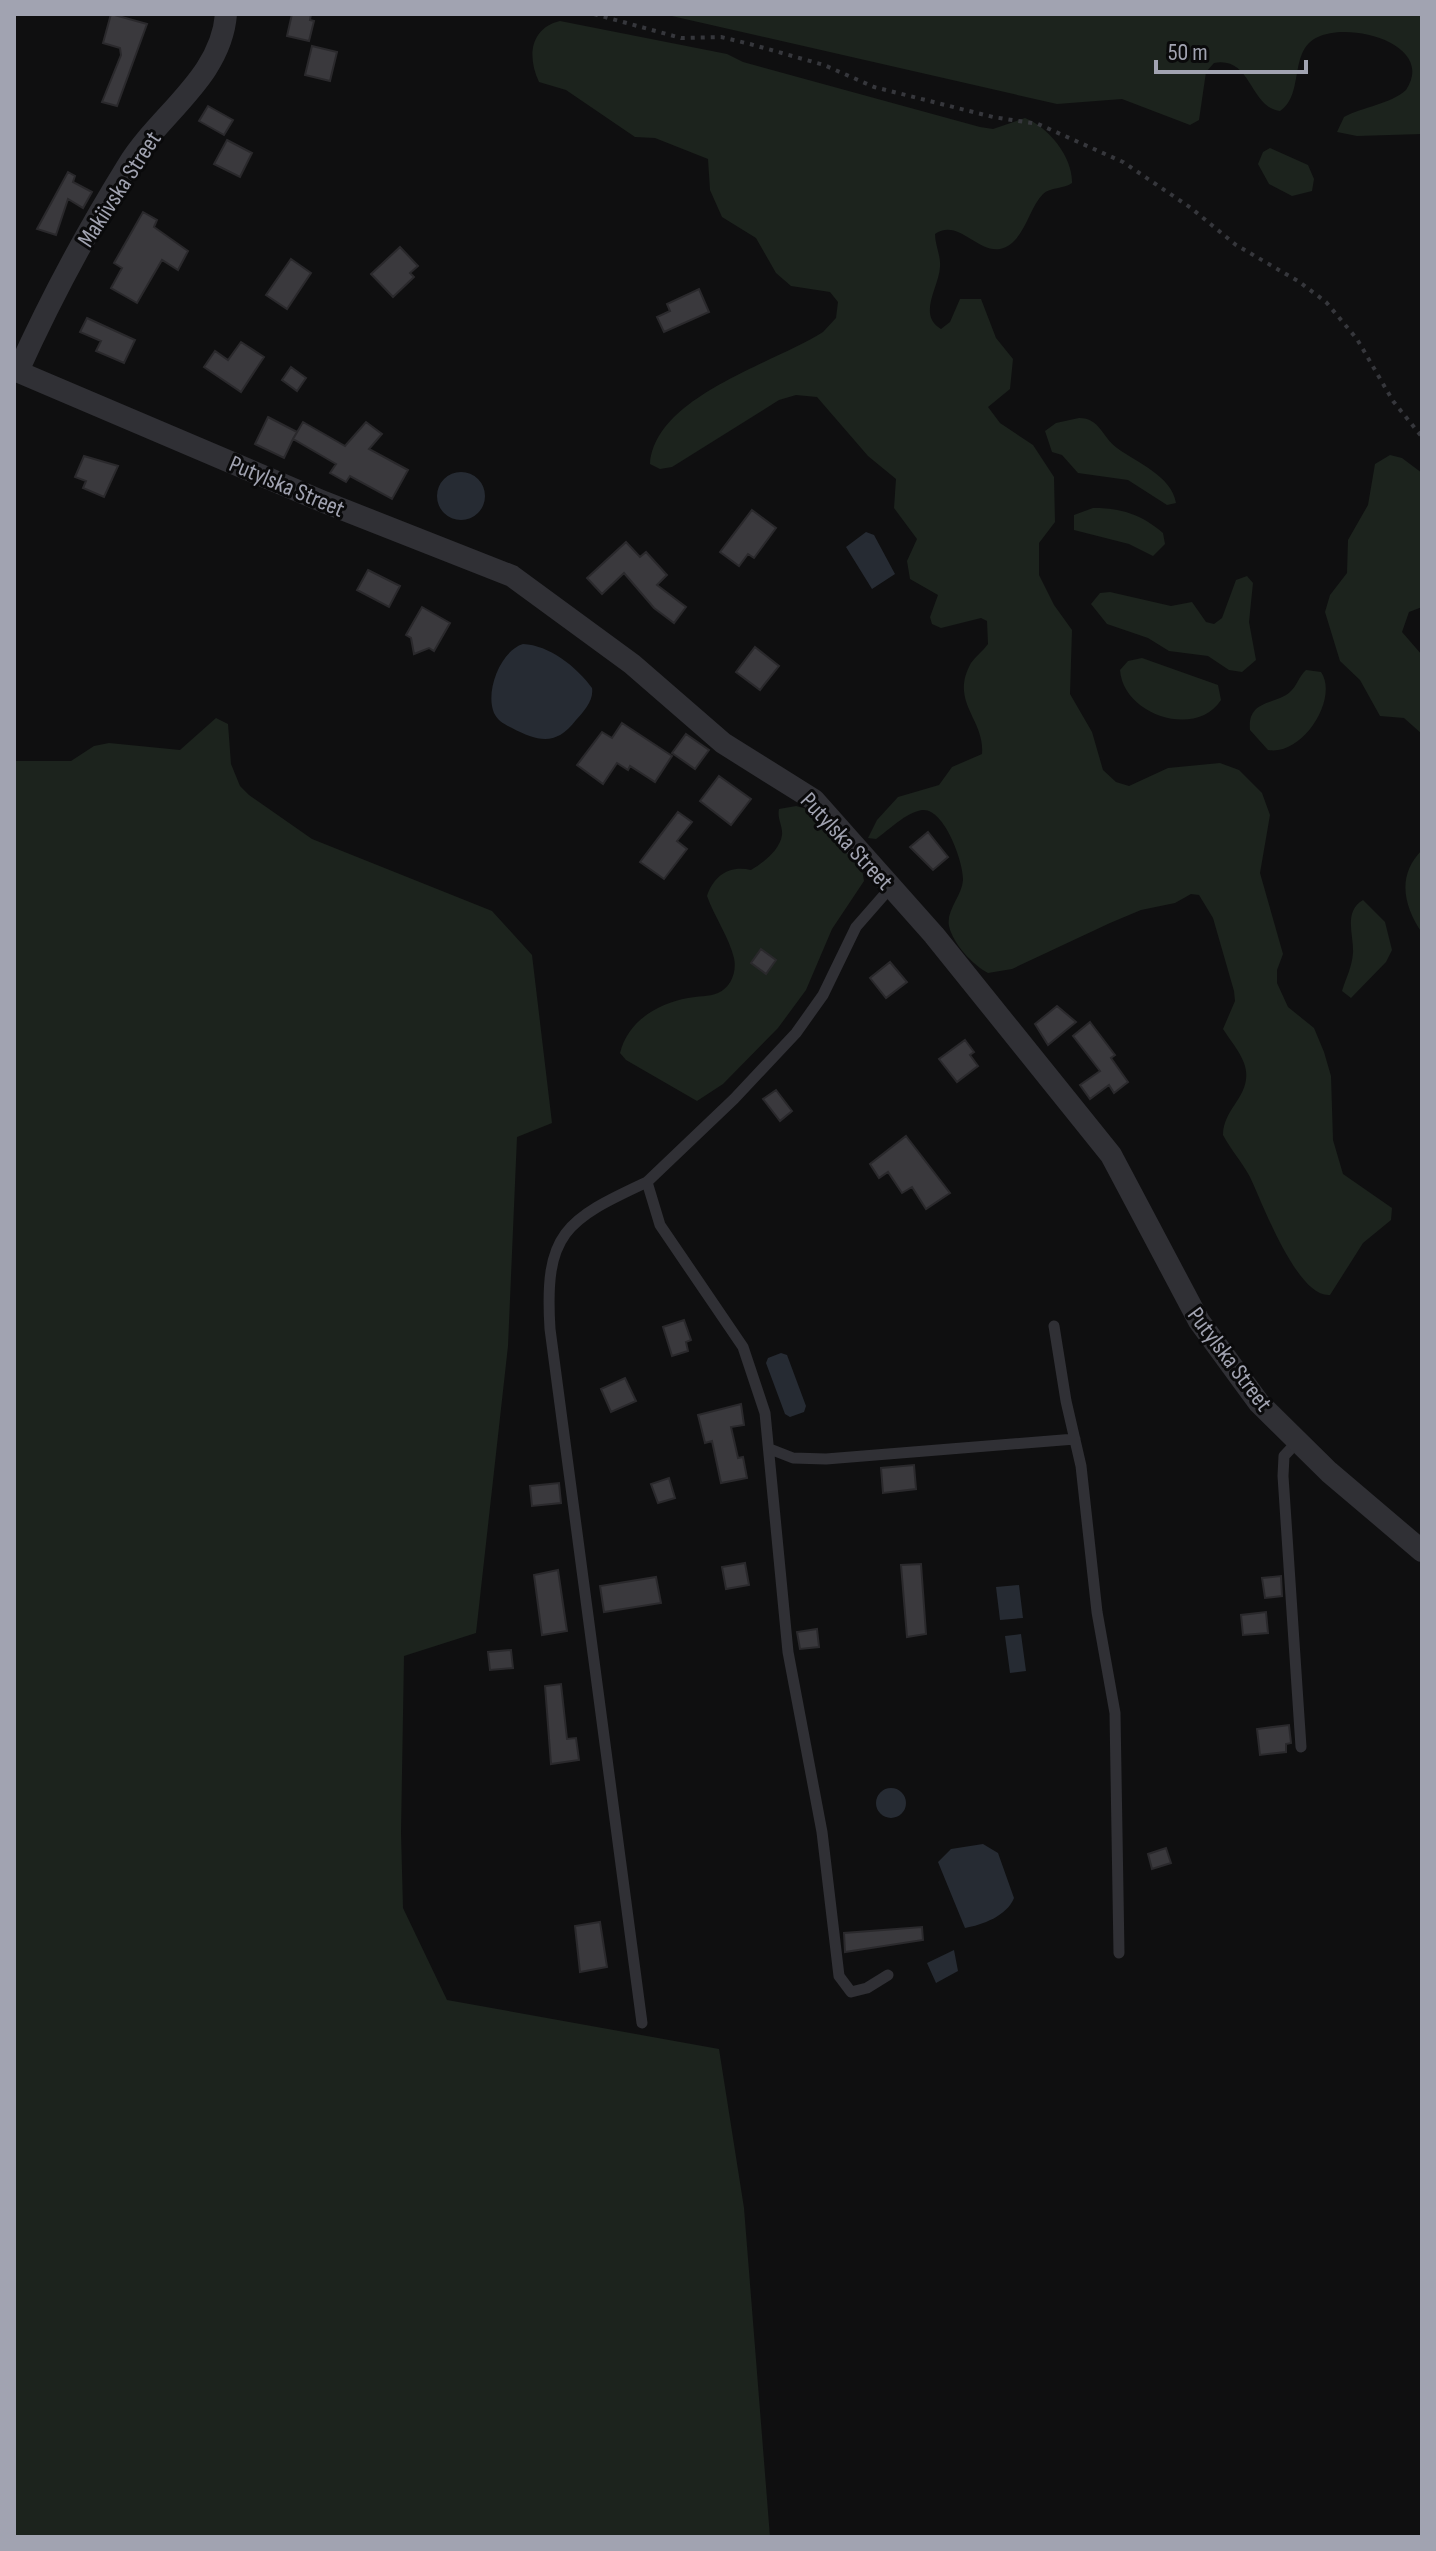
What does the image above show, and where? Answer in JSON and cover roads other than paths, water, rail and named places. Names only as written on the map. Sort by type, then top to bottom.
[{"type":"street","name":"Makiivska Street","points":[[16,370],[70,266],[129,163],[217,54],[226,14]]},
{"type":"street","name":"Putylska Street","points":[[16,370],[324,502],[512,576],[632,664],[723,743],[814,800],[891,887],[1111,1155],[1199,1321],[1259,1403],[1373,1512],[1422,1551]]},
{"type":"lane","points":[[642,2023],[550,1329],[549,1290],[557,1250],[575,1219],[597,1204],[647,1182],[796,1033],[823,995],[860,920],[891,887]]},
{"type":"lane","points":[[647,1182],[660,1225],[747,1355],[765,1413],[788,1652],[822,1832],[836,1964],[843,1985],[851,1992],[867,1988],[888,1975]]},
{"type":"lane","points":[[1054,1326],[1084,1486],[1097,1612],[1115,1713],[1119,1953]]},
{"type":"lane","points":[[770,1449],[793,1458],[826,1459],[1075,1439]]},
{"type":"lane","points":[[1297,1442],[1284,1456],[1283,1476],[1301,1747]]}]
